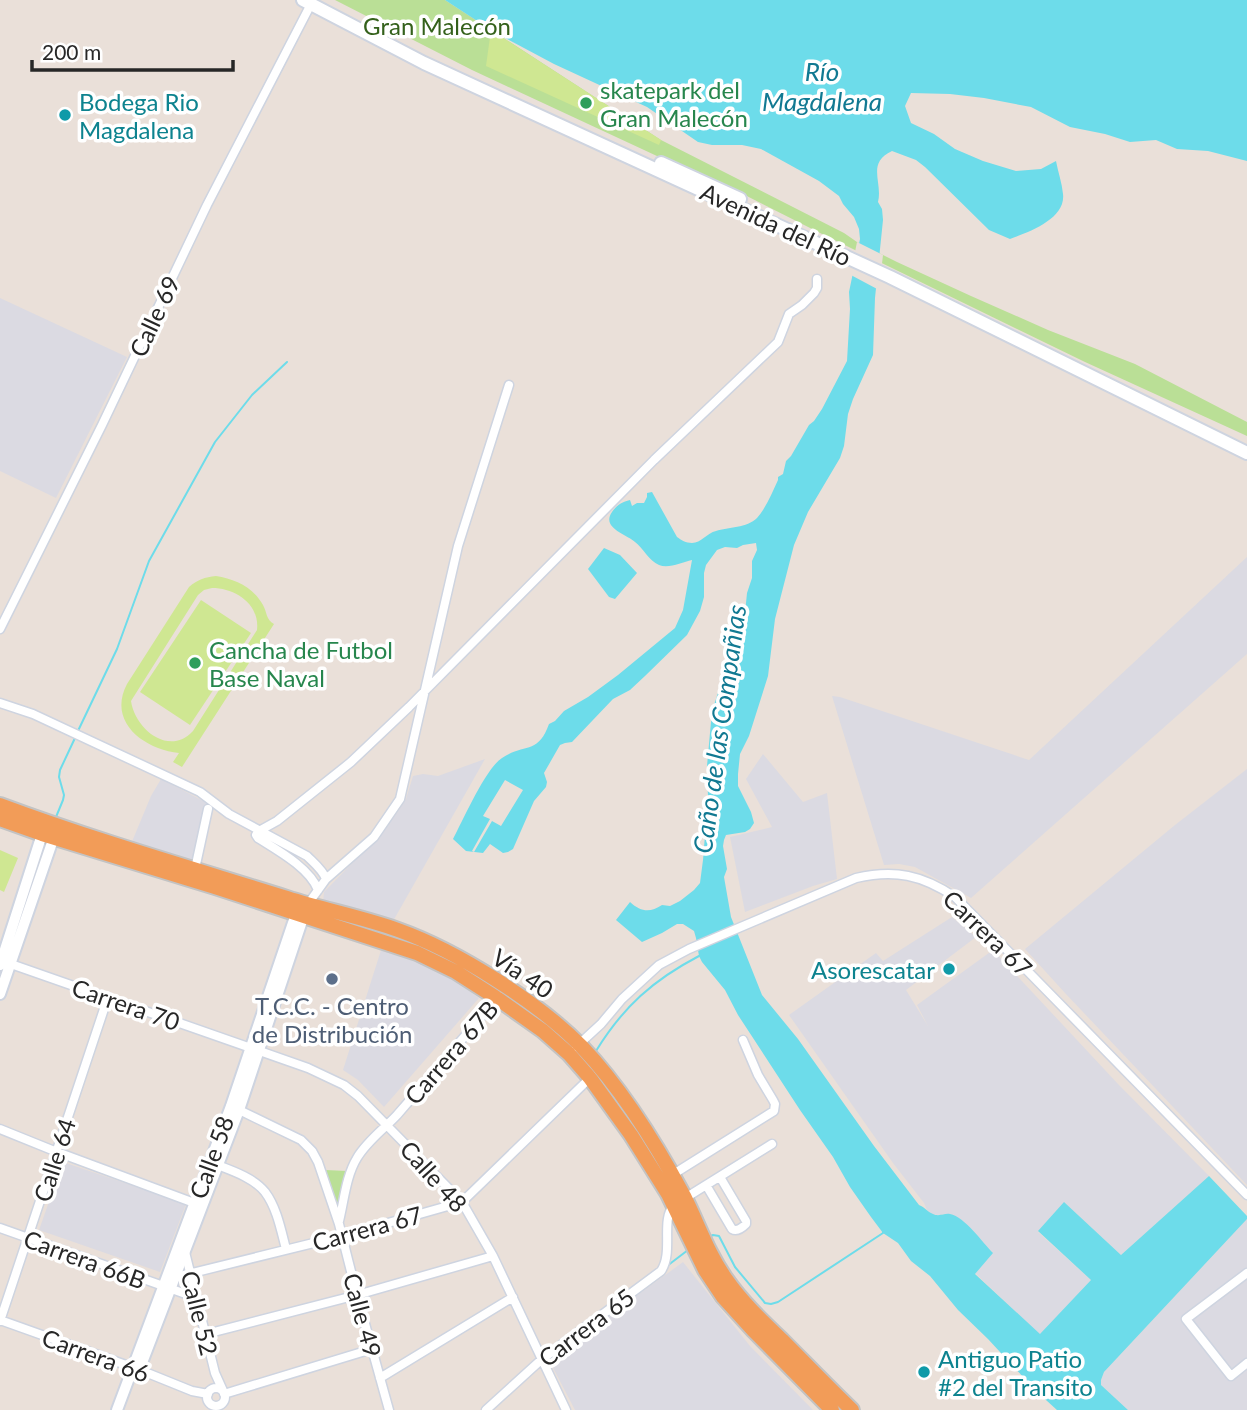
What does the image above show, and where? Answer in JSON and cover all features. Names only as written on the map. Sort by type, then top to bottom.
[{"type":"highway","name":"Vía 40","points":[[0,805],[50,830],[302,909],[400,931],[451,954],[502,993],[547,1016],[643,1127],[672,1175],[689,1228],[705,1254],[759,1326],[830,1410]]},
{"type":"highway","name":"Vía 40","points":[[0,818],[195,869],[302,909]]},
{"type":"highway","name":"Vía 40","points":[[595,1073],[631,1135],[680,1202]]},
{"type":"highway","name":"Vía 40","points":[[759,1326],[852,1410]]},
{"type":"main road","name":"Avenida del Río","points":[[310,1],[424,63],[492,96],[850,255],[1247,445]]},
{"type":"main road","name":"Avenida del Río","points":[[891,274],[1247,453]]},
{"type":"street","name":"Calle 69","points":[[0,629],[310,1]]},
{"type":"street","points":[[318,890],[313,879],[298,864],[258,838],[256,835],[259,831],[277,821],[351,762],[654,460],[778,342],[789,314],[814,293],[817,279]]},
{"type":"street","points":[[302,909],[326,879],[374,837],[400,799],[458,546],[509,385]]},
{"type":"street","points":[[0,703],[69,730],[200,792],[229,814],[307,856],[326,879]]},
{"type":"street","points":[[195,869],[208,809]]},
{"type":"street","points":[[0,994],[4,963],[50,830]]},
{"type":"street","name":"Carrera 67","points":[[579,1051],[622,999],[659,965],[689,948],[843,883],[870,875],[899,874],[919,878],[955,897],[1247,1195]]},
{"type":"street","name":"Calle 58","points":[[117,1410],[136,1369],[235,1108],[302,909]]},
{"type":"street","name":"Carrera 70","points":[[4,963],[255,1049]]},
{"type":"street","name":"Carrera 67B","points":[[339,1224],[355,1162],[502,993]]},
{"type":"street","name":"Calle 64","points":[[0,1320],[108,998]]},
{"type":"street","points":[[672,1175],[774,1111],[775,1104],[758,1075],[743,1040]]},
{"type":"street","name":"Calle 48","points":[[255,1049],[326,1075],[344,1085],[388,1125],[462,1202],[493,1256],[566,1410]]},
{"type":"street","name":"Carrera 67","points":[[169,1283],[190,1273],[342,1236],[462,1202],[595,1073]]},
{"type":"street","name":"Calle 49","points":[[235,1108],[301,1140],[318,1161],[339,1224],[389,1410]]},
{"type":"street","points":[[0,1129],[198,1204]]},
{"type":"street","points":[[680,1202],[772,1144]]},
{"type":"street","points":[[214,1164],[251,1181],[264,1191],[273,1206],[286,1249]]},
{"type":"street","points":[[706,1185],[732,1229],[744,1227],[746,1221],[720,1177]]},
{"type":"street","name":"Carrera 65","points":[[486,1410],[541,1360],[664,1268],[669,1214],[680,1202]]},
{"type":"street","name":"Calle 58","points":[[169,1283],[184,1252],[198,1204]]},
{"type":"street","name":"Carrera 66B","points":[[0,1228],[169,1283]]},
{"type":"street","points":[[668,1236],[689,1228]]},
{"type":"street","name":"Calle 52","points":[[184,1252],[227,1410]]},
{"type":"street","points":[[206,1334],[493,1256]]},
{"type":"street","points":[[1247,1273],[1186,1320],[1231,1376],[1247,1363]]},
{"type":"street","points":[[169,1283],[197,1298]]},
{"type":"street","points":[[380,1378],[513,1297]]},
{"type":"street","name":"Carrera 66","points":[[0,1320],[136,1369],[192,1391],[211,1402]]},
{"type":"street","points":[[211,1402],[221,1404],[224,1396],[372,1349]]},
{"type":"street","name":"Calle 58","points":[[124,1410],[136,1369]]},
{"type":"street","name":"Calle 52","points":[[211,1402],[215,1373]]},
{"type":"street","name":"Calle 52","points":[[211,1402],[217,1388],[224,1396]]},
{"type":"shaded area","points":[[0,298],[127,357],[56,498],[0,471]]},
{"type":"shaded area","points":[[1247,557],[1247,654],[971,898],[915,867],[884,865],[832,696],[1029,760]]},
{"type":"shaded area","points":[[763,754],[803,802],[827,793],[837,879],[745,912],[730,837],[772,827],[746,779]]},
{"type":"shaded area","points":[[485,759],[392,923],[323,902],[324,892],[376,839],[397,813],[406,799],[413,776],[438,776]]},
{"type":"shaded area","points":[[1247,769],[1247,1185],[1025,949]]},
{"type":"shaded area","points":[[161,779],[207,803],[194,862],[131,844]]},
{"type":"shaded area","points":[[952,917],[976,937],[906,990],[928,1026],[917,1005],[993,950],[1118,1084],[1209,1176],[1121,1255],[1065,1203],[1038,1232],[1091,1280],[1040,1335],[975,1273],[992,1252],[944,1214],[930,1214],[789,1015],[876,953],[883,961]]},
{"type":"shaded area","points":[[382,947],[450,976],[479,998],[384,1107],[358,1080],[343,1070]]},
{"type":"shaded area","points":[[63,1162],[186,1204],[160,1272],[39,1230]]},
{"type":"shaded area","points":[[1247,1219],[1247,1410],[1128,1410],[1101,1385],[1104,1372]]},
{"type":"shaded area","points":[[683,1262],[750,1346],[813,1410],[575,1410],[549,1360]]},
{"type":"green space","name":"Gran Malecón","points":[[335,0],[445,0],[661,140],[897,262],[1048,330],[1135,364],[1247,422],[1247,436],[1085,362],[729,187],[472,70]]},
{"type":"green space","name":"skatepark del Gran Malecón","points":[[494,32],[661,140],[659,145],[486,66],[490,37]]},
{"type":"green space","points":[[216,576],[230,579],[249,589],[259,599],[274,624],[182,767],[173,762],[179,753],[153,746],[132,731],[125,721],[122,698],[127,684],[189,587],[205,578]],"holes":[[[221,589],[237,594],[250,605],[257,621],[257,630],[193,731],[174,741],[154,736],[139,721],[131,701],[198,595],[204,590]]]},
{"type":"green space","name":"Cancha de Futbol Base Naval","points":[[201,600],[251,633],[190,725],[140,692]]},
{"type":"green space","points":[[0,850],[18,858],[4,892],[0,890]]},
{"type":"green space","points":[[325,1170],[348,1171],[340,1204],[335,1204]]},
{"type":"water","points":[[445,0],[1247,0],[1247,161],[1208,151],[1177,149],[1156,140],[1130,142],[1070,127],[1031,107],[950,94],[911,93],[905,106],[911,123],[934,134],[955,149],[1016,171],[1041,169],[1056,161],[1063,194],[1062,203],[1059,211],[1045,223],[1010,239],[989,230],[916,160],[892,151],[880,161],[877,167],[878,202],[883,220],[875,298],[873,355],[848,414],[840,458],[808,512],[794,545],[775,619],[768,676],[749,736],[740,754],[738,786],[754,823],[745,832],[726,835],[723,846],[727,869],[724,877],[731,917],[762,995],[798,1039],[919,1205],[935,1215],[956,1216],[973,1230],[993,1253],[975,1274],[1040,1334],[1091,1280],[1038,1231],[1064,1202],[1121,1255],[1209,1176],[1247,1216],[1104,1372],[1101,1385],[1128,1410],[1057,1410],[1036,1391],[958,1310],[930,1276],[911,1261],[898,1243],[883,1233],[871,1217],[738,1015],[725,990],[702,962],[694,931],[683,924],[677,924],[642,942],[616,920],[630,902],[646,910],[662,905],[670,906],[680,901],[700,883],[712,711],[724,675],[738,651],[743,633],[756,543],[717,550],[706,565],[704,597],[687,635],[630,690],[613,699],[572,742],[560,745],[544,773],[546,787],[534,801],[513,849],[503,853],[490,844],[483,853],[466,851],[453,839],[482,783],[502,758],[535,744],[545,734],[549,724],[564,711],[618,675],[675,628],[683,610],[692,560],[667,566],[655,563],[635,542],[612,526],[609,518],[616,507],[630,500],[632,506],[644,503],[647,493],[652,492],[677,537],[692,543],[713,532],[748,524],[763,510],[778,477],[783,474],[786,461],[822,409],[847,361],[849,292],[860,239],[854,217],[839,196],[819,181],[761,149],[698,142],[647,107],[554,64],[494,32]]},
{"type":"water","points":[[604,548],[620,555],[637,573],[615,599],[609,597],[588,569]]},
{"type":"pier","points":[[857,242],[883,255],[879,290],[849,274]]},
{"type":"pier","points":[[505,780],[523,790],[501,826],[492,821],[474,852],[472,851],[490,819],[483,816]]},
{"type":"waterway","points":[[77,733],[117,649],[149,561],[215,442],[252,395],[287,362]]},
{"type":"waterway","points":[[56,817],[64,795],[60,770],[75,738]]},
{"type":"waterway","points":[[596,1051],[617,1021],[640,996],[667,975],[699,956]]},
{"type":"waterway","points":[[711,1236],[719,1236],[735,1267],[765,1303],[771,1304],[883,1233],[883,1230]]},
{"type":"waterway","points":[[667,1266],[688,1250]]},
{"type":"place","name":"skatepark del Gran Malecón","points":[[586,103]]},
{"type":"place","name":"Bodega Rio Magdalena","points":[[65,115]]},
{"type":"place","name":"Cancha de Futbol Base Naval","points":[[195,663]]},
{"type":"place","name":"Asorescatar","points":[[949,969]]},
{"type":"place","name":"T.C.C. - Centro de Distribución","points":[[332,979]]},
{"type":"place","name":"Antiguo Patio #2 del Transito","points":[[924,1372]]},
{"type":"water label","name":"Río Magdalena","points":[[822,86]]},
{"type":"water label","name":"Caño de las Compañias","points":[[719,729]]}]
